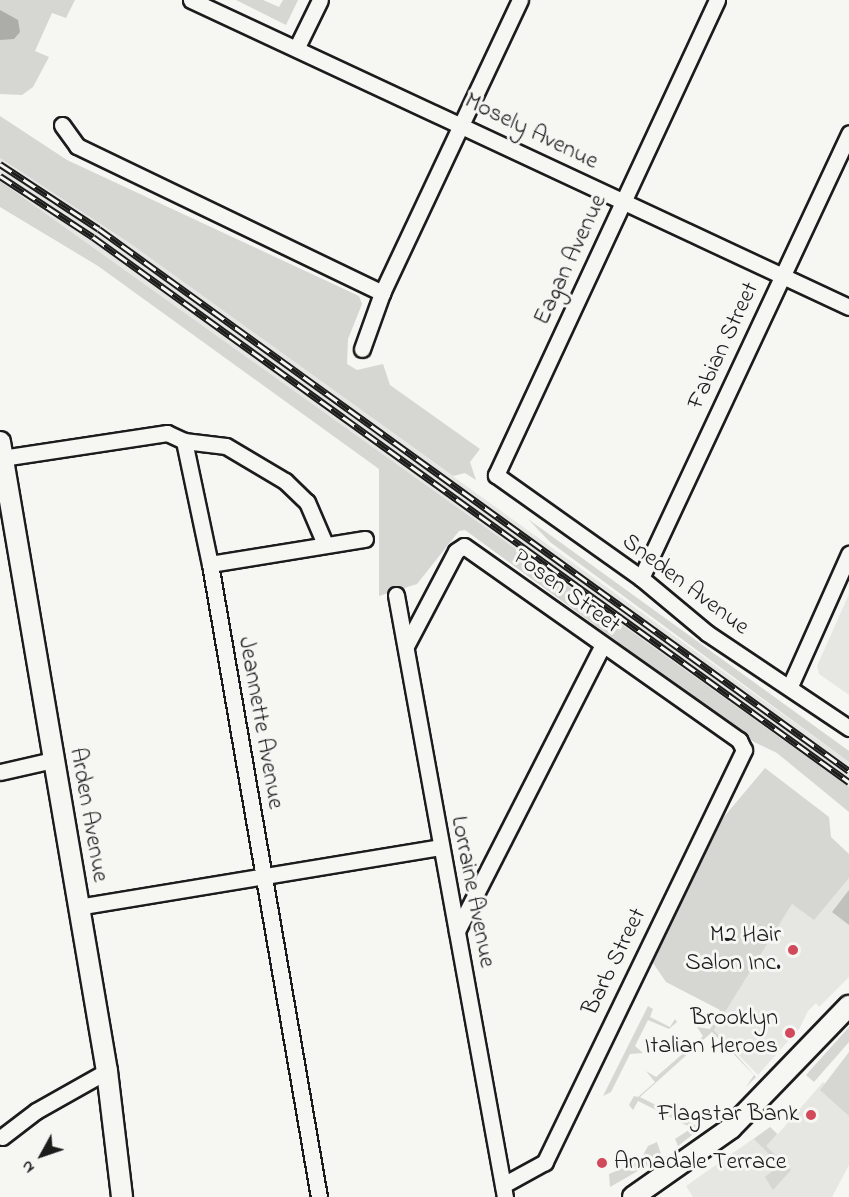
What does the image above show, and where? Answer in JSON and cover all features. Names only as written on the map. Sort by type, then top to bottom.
[{"type":"street","name":"Mosely Avenue","points":[[191,0],[462,123],[623,202],[849,307]]},
{"type":"street","points":[[297,47],[320,0]]},
{"type":"street","points":[[362,349],[382,293],[520,0]]},
{"type":"street","name":"Eagan Avenue","points":[[496,475],[717,0]]},
{"type":"street","points":[[62,126],[77,146],[382,293]]},
{"type":"street","name":"Fabian Street","points":[[641,578],[849,133]]},
{"type":"street","points":[[1,450],[167,433],[184,441],[226,446],[285,481],[307,502],[325,544]]},
{"type":"street","name":"Jeannette Avenue","points":[[184,441],[210,564],[319,1197]]},
{"type":"street","name":"Arden Avenue","points":[[1,450],[107,1071],[122,1197]]},
{"type":"street","name":"Sneden Avenue","points":[[496,475],[641,578],[706,633],[790,686],[849,728]]},
{"type":"street","points":[[210,564],[365,539]]},
{"type":"street","name":"Posen Street","points":[[406,646],[456,551],[464,546],[602,647],[739,740]]},
{"type":"street","points":[[790,686],[849,554]]},
{"type":"street","name":"Lorraine Avenue","points":[[396,595],[504,1191]]},
{"type":"street","points":[[457,932],[602,647]]},
{"type":"street","name":"Barb Street","points":[[504,1191],[545,1162],[742,756],[739,740]]},
{"type":"street","points":[[0,772],[53,760]]},
{"type":"street","points":[[78,907],[264,874],[441,847]]},
{"type":"street","points":[[633,1197],[725,1134],[849,1006]]},
{"type":"street","points":[[2,1137],[36,1111],[107,1071]]},
{"type":"shaded area","points":[[0,0],[75,0],[66,18],[52,13],[35,51],[49,57],[33,87],[22,95],[0,94]]},
{"type":"shaded area","points":[[236,0],[263,0],[279,7],[283,0],[298,0],[286,25]]},
{"type":"shaded area","points":[[0,10],[18,20],[20,32],[14,39],[0,40]]},
{"type":"shaded area","points":[[0,116],[67,160],[359,296],[362,304],[348,339],[347,364],[357,370],[383,364],[390,385],[480,449],[470,462],[476,480],[465,473],[453,476],[128,242],[0,158]]},
{"type":"shaded area","points":[[0,158],[128,242],[849,762],[849,787],[0,181]]},
{"type":"shaded area","points":[[0,181],[849,787],[849,812],[777,753],[754,742],[465,530],[459,531],[417,584],[379,596],[379,469],[98,266],[0,207]]},
{"type":"shaded area","points":[[528,519],[849,751],[849,762],[550,542]]},
{"type":"shaded area","points":[[849,594],[849,695],[819,674],[817,666]]},
{"type":"shaded area","points":[[765,768],[829,817],[831,837],[849,854],[849,878],[814,920],[792,904],[714,1030],[756,1077],[746,1087],[754,1075],[712,1032],[640,1097],[701,1128],[678,1146],[675,1139],[692,1128],[638,1101],[633,1110],[629,1105],[634,1096],[638,1097],[655,1082],[646,1071],[656,1077],[703,1036],[697,1027],[710,1029],[720,1010],[666,982],[651,960],[723,818]]},
{"type":"shaded area","points":[[849,878],[849,977],[819,1007],[816,1003],[808,1011],[799,1029],[758,1075],[714,1030],[792,904],[814,919]]},
{"type":"shaded area","points":[[648,1006],[653,1009],[650,1017],[670,1027],[675,1019],[677,1022],[669,1029],[648,1020],[635,1046],[643,1053],[630,1054],[611,1092],[603,1096]]},
{"type":"shaded area","points":[[849,1027],[849,1042],[814,1082],[806,1075]]},
{"type":"shaded area","points":[[849,1052],[849,1116],[820,1090]]},
{"type":"shaded area","points":[[823,1082],[849,1107],[849,1165],[832,1197],[693,1197],[686,1186],[770,1127],[778,1134]]},
{"type":"shaded area","points":[[770,1127],[777,1134],[766,1146],[791,1170],[773,1190],[765,1177],[780,1165],[754,1139]]},
{"type":"shaded area","points":[[657,1142],[662,1157],[610,1187],[609,1174],[640,1161],[648,1146]]},
{"type":"building","points":[[849,890],[849,925],[832,912]]},
{"type":"railway","points":[[0,164],[99,229],[849,771]]},
{"type":"railway","points":[[0,176],[93,237],[849,782]]},
{"type":"place","name":"M2 Hair Salon Inc.","points":[[793,950]]},
{"type":"place","name":"Brooklyn Italian Heroes","points":[[790,1033]]},
{"type":"place","name":"Flagstar Bank","points":[[811,1115]]},
{"type":"place","name":"Annadale Terrace","points":[[602,1163]]}]
